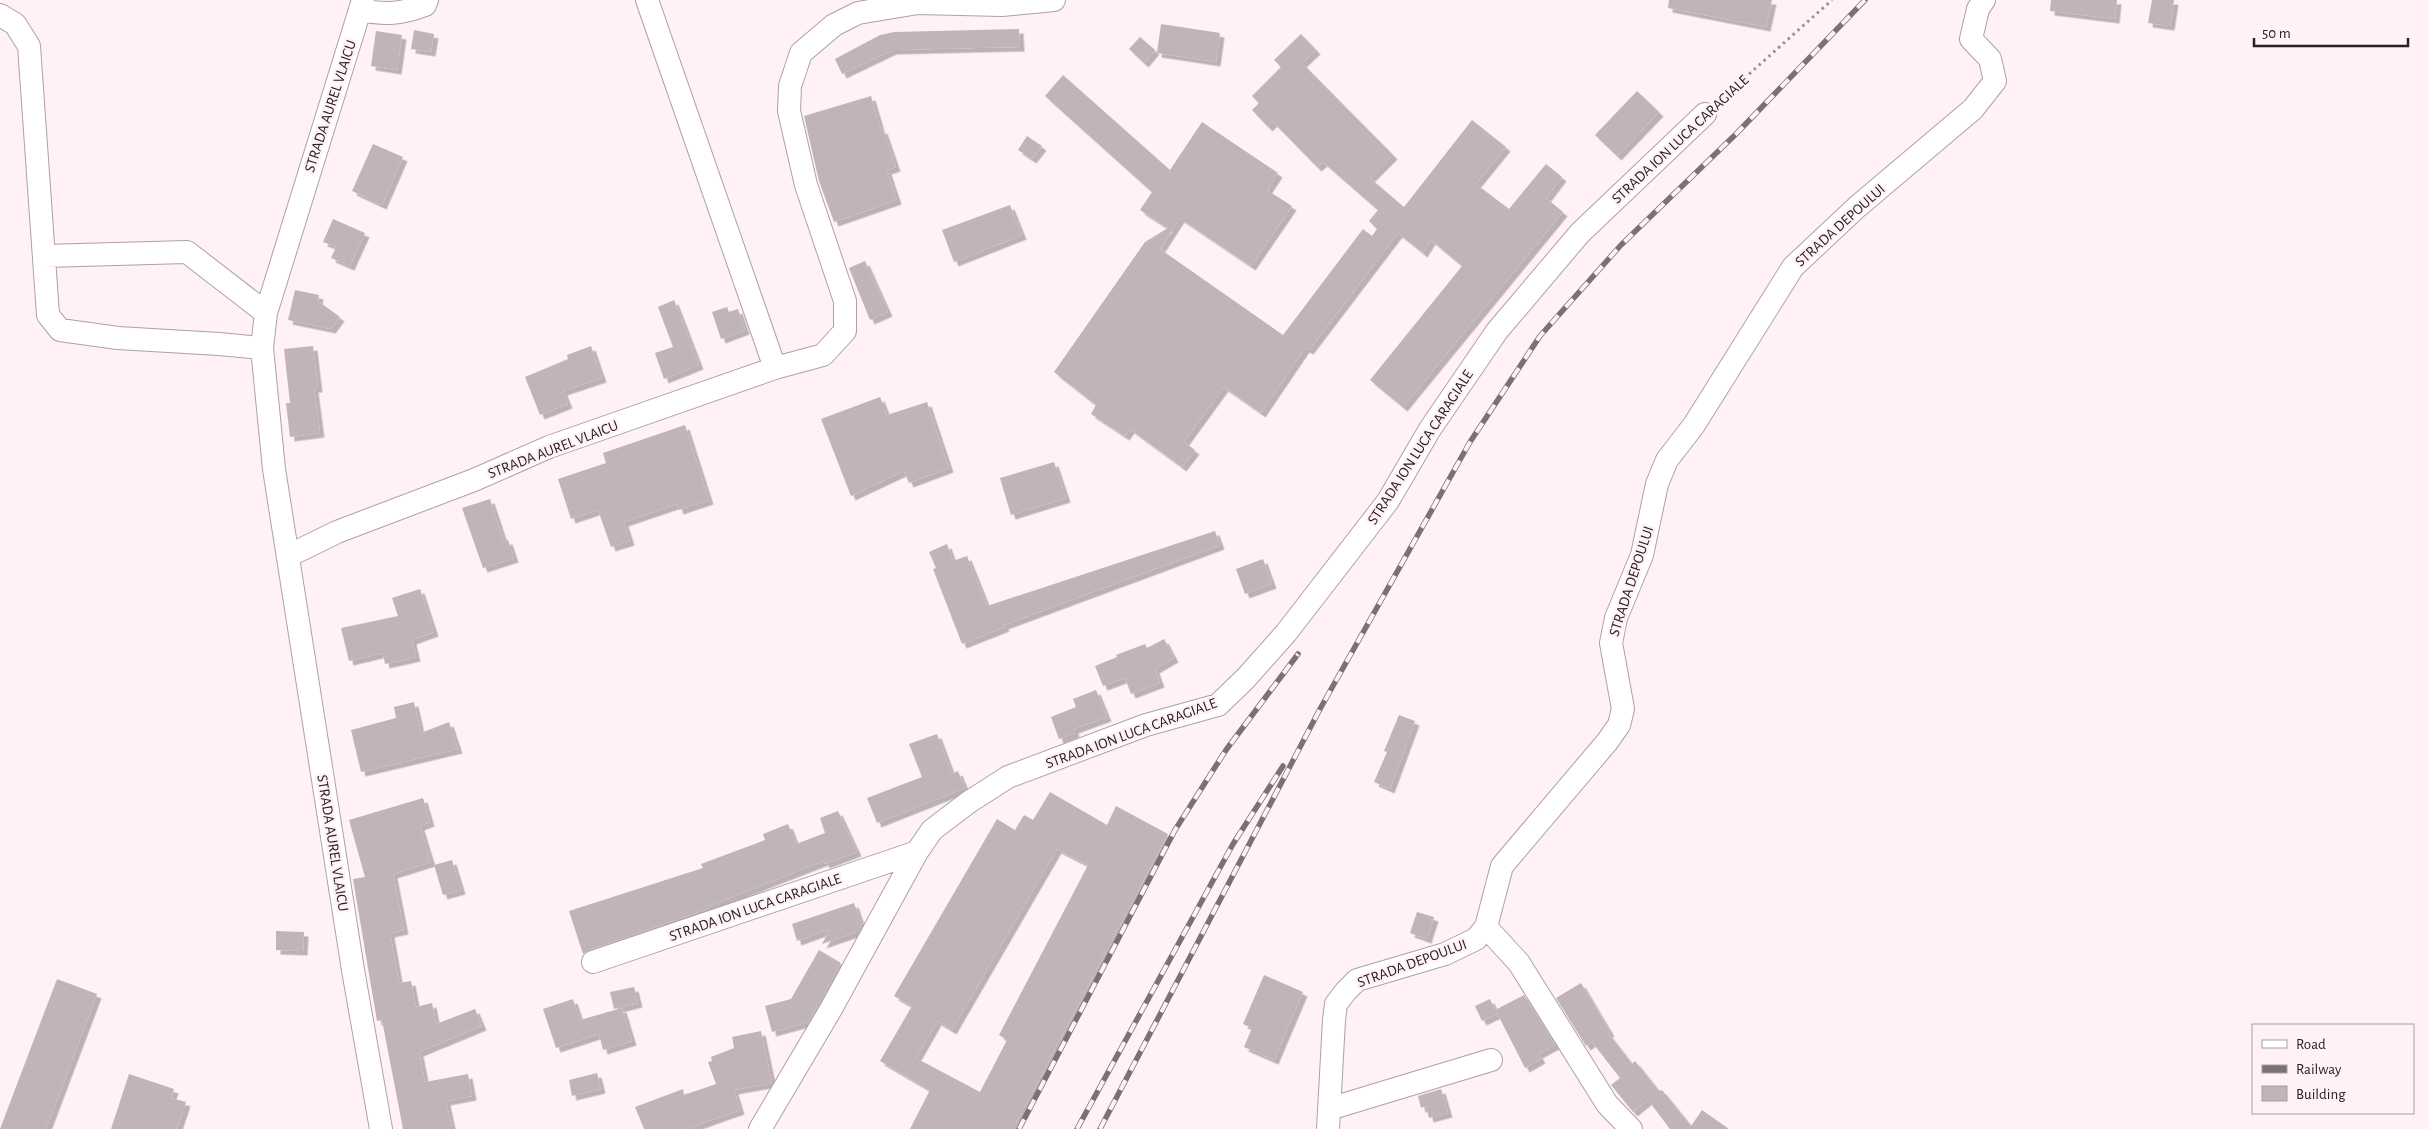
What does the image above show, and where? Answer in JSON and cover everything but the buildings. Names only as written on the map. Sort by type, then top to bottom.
[{"type":"street","name":"STRADA AUREL VLAICU","points":[[381,1129],[274,469],[262,348],[266,313],[362,5],[378,14],[402,13],[425,4],[427,0]]},
{"type":"street","points":[[647,0],[775,368]]},
{"type":"street","name":"STRADA AUREL VLAICU","points":[[288,556],[337,532],[457,487],[549,447],[775,368],[823,355],[845,330],[845,301],[806,185],[789,111],[790,86],[801,54],[834,25],[858,13],[918,3],[1002,5],[1054,0]]},
{"type":"street","name":"STRADA DEPOULUI","points":[[1329,1119],[1336,1004],[1357,980],[1445,954],[1476,939],[1486,927],[1502,866],[1607,742],[1619,725],[1623,708],[1611,643],[1616,618],[1642,555],[1657,484],[1667,460],[1694,425],[1793,267],[1857,207],[1973,109],[1995,81],[1990,59],[1971,39],[1978,9],[1984,0]]},
{"type":"street","points":[[0,15],[15,24],[29,46],[48,315],[60,330],[118,338],[262,348]]},
{"type":"street","name":"STRADA ION LUCA CARAGIALE","points":[[760,1129],[831,1009],[917,852],[932,830],[1008,777],[1146,725],[1218,705],[1246,678],[1286,633],[1388,501],[1430,429],[1503,323],[1580,233],[1705,114]]},
{"type":"street","points":[[44,256],[187,252],[266,313]]},
{"type":"street","name":"STRADA ION LUCA CARAGIALE","points":[[593,962],[917,852]]},
{"type":"street","points":[[1486,927],[1518,963],[1607,1104],[1632,1129]]},
{"type":"street","points":[[1329,1119],[1491,1060]]},
{"type":"path","name":"STRADA ION LUCA CARAGIALE","points":[[1705,114],[1832,0]]},
{"type":"railway","points":[[1100,1129],[1320,709],[1470,442],[1540,336],[1621,245],[1736,134],[1865,0]]},
{"type":"railway","points":[[1019,1129],[1175,830],[1226,750],[1298,654]]},
{"type":"railway","points":[[1077,1129],[1233,844],[1283,766]]}]
